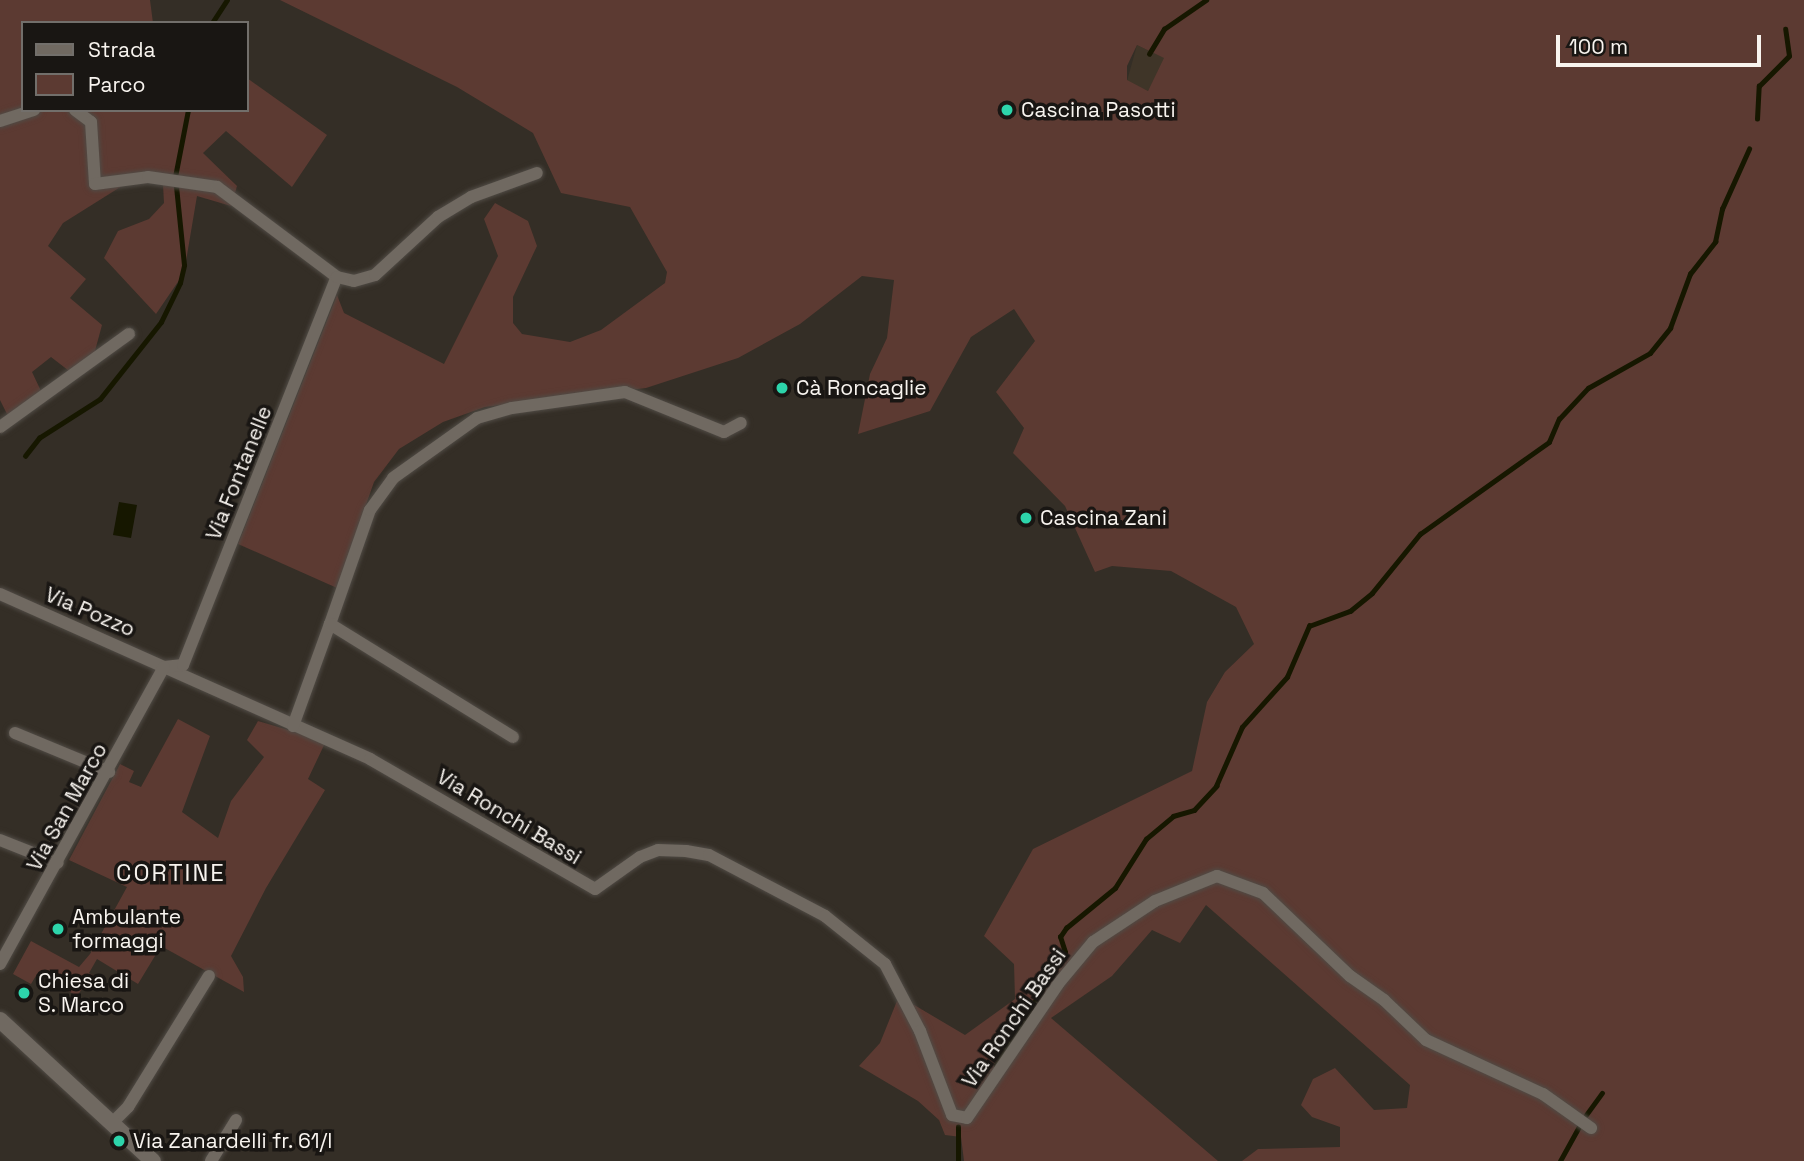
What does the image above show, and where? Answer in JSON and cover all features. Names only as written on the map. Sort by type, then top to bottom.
[{"type":"street","points":[[0,121],[28,112]]},
{"type":"street","points":[[78,112],[91,122],[94,184],[148,177],[217,187],[337,277],[354,281],[375,275],[438,217],[471,197],[537,173]]},
{"type":"street","name":"Via Fontanelle","points":[[164,667],[183,665],[337,277]]},
{"type":"street","points":[[0,427],[129,334]]},
{"type":"street","points":[[293,726],[370,510],[393,478],[477,418],[512,408],[625,392],[724,432],[741,423]]},
{"type":"street","name":"Via Pozzo","points":[[0,594],[164,667]]},
{"type":"street","points":[[330,624],[513,737]]},
{"type":"street","name":"Via Ronchi Bassi","points":[[164,667],[370,759],[595,889],[640,857],[658,850],[686,851],[709,855],[825,916],[885,964],[920,1031],[952,1115],[967,1118],[1058,984],[1093,942],[1155,901],[1217,876],[1263,893],[1350,976],[1384,1000],[1426,1040],[1544,1094],[1591,1128]]},
{"type":"street","name":"Via San Marco","points":[[0,964],[109,772],[164,667]]},
{"type":"street","points":[[15,733],[109,772]]},
{"type":"street","points":[[0,840],[58,863]]},
{"type":"street","points":[[112,1123],[128,1107],[209,976]]},
{"type":"street","points":[[0,1020],[153,1161]]},
{"type":"street","points":[[211,1161],[236,1119]]},
{"type":"shaded area","points":[[1137,45],[1165,58],[1148,91],[1127,81]]},
{"type":"shaded area","points":[[119,502],[137,505],[131,538],[113,535]]},
{"type":"green space","points":[[0,0],[150,0],[153,21],[21,21],[21,109],[0,115]]},
{"type":"green space","points":[[280,0],[1804,0],[1804,1161],[1242,1161],[1258,1149],[1340,1147],[1340,1127],[1312,1117],[1301,1105],[1313,1079],[1335,1068],[1374,1110],[1407,1108],[1410,1085],[1206,905],[1180,943],[1152,930],[1112,976],[1051,1018],[1218,1161],[964,1161],[961,1137],[945,1135],[939,1120],[918,1101],[859,1066],[880,1043],[899,996],[965,1035],[1015,999],[1014,964],[984,936],[1033,849],[1192,771],[1207,702],[1225,672],[1254,644],[1236,607],[1171,571],[1112,566],[1095,572],[1065,506],[1013,453],[1024,428],[996,392],[1035,341],[1014,309],[971,337],[930,411],[858,434],[870,374],[887,338],[894,280],[862,276],[800,324],[738,358],[646,388],[485,407],[443,422],[399,449],[374,482],[337,588],[238,544],[337,295],[344,313],[444,364],[498,256],[484,219],[495,203],[528,221],[537,246],[513,297],[513,323],[522,334],[570,342],[601,330],[665,283],[667,272],[630,207],[561,193],[533,133],[457,87]],"holes":[[[1137,45],[1164,58],[1148,91],[1127,80],[1127,66]]]},
{"type":"green space","points":[[248,79],[327,135],[292,187],[226,131],[203,153],[237,186],[235,193],[213,180],[99,178],[96,150],[82,112],[248,112]]},
{"type":"green space","points":[[36,112],[72,112],[87,128],[89,178],[122,186],[63,223],[48,246],[86,279],[70,298],[102,325],[92,362],[73,374],[51,357],[32,372],[41,391],[11,422],[0,400],[0,123]]},
{"type":"green space","points":[[150,179],[217,191],[232,201],[231,206],[197,196],[184,273],[156,314],[104,258],[118,231],[149,219],[164,203],[163,185]]},
{"type":"green space","points":[[178,719],[210,736],[182,812],[218,838],[231,801],[264,757],[247,740],[258,721],[326,741],[308,779],[325,790],[266,888],[231,956],[243,977],[244,992],[161,946],[138,984],[97,959],[89,973],[98,978],[92,990],[82,989],[77,996],[37,974],[31,984],[13,974],[31,941],[79,967],[90,954],[127,887],[69,860],[120,764],[134,771],[129,782],[141,787]]},
{"type":"waterway","points":[[213,21],[227,0]]},
{"type":"waterway","points":[[1149,54],[1164,29],[1206,0]]},
{"type":"waterway","points":[[1757,119],[1759,86],[1789,56],[1785,29]]},
{"type":"waterway","points":[[25,456],[39,438],[100,399],[161,322],[180,283],[184,265],[175,177],[188,112]]},
{"type":"waterway","points":[[996,1065],[1065,952],[1060,937],[1066,928],[1115,888],[1146,839],[1173,816],[1194,810],[1216,786],[1242,727],[1287,677],[1309,626],[1350,611],[1372,593],[1420,534],[1549,442],[1559,419],[1588,388],[1650,353],[1670,328],[1690,274],[1715,242],[1722,209],[1749,149]]},
{"type":"waterway","points":[[1586,1115],[1602,1093]]},
{"type":"waterway","points":[[958,1127],[958,1161]]},
{"type":"waterway","points":[[1560,1161],[1579,1127]]},
{"type":"place","name":"Cascina Pasotti","points":[[1007,110]]},
{"type":"place","name":"Cà Roncaglie","points":[[782,388]]},
{"type":"place","name":"Cascina Zani","points":[[1026,518]]},
{"type":"place","name":"Ambulante formaggi","points":[[58,929]]},
{"type":"place","name":"Chiesa di S. Marco","points":[[24,993]]},
{"type":"place","name":"Via Zanardelli fr. 61/l","points":[[119,1141]]},
{"type":"district","name":"CORTINE","points":[[171,873]]}]
